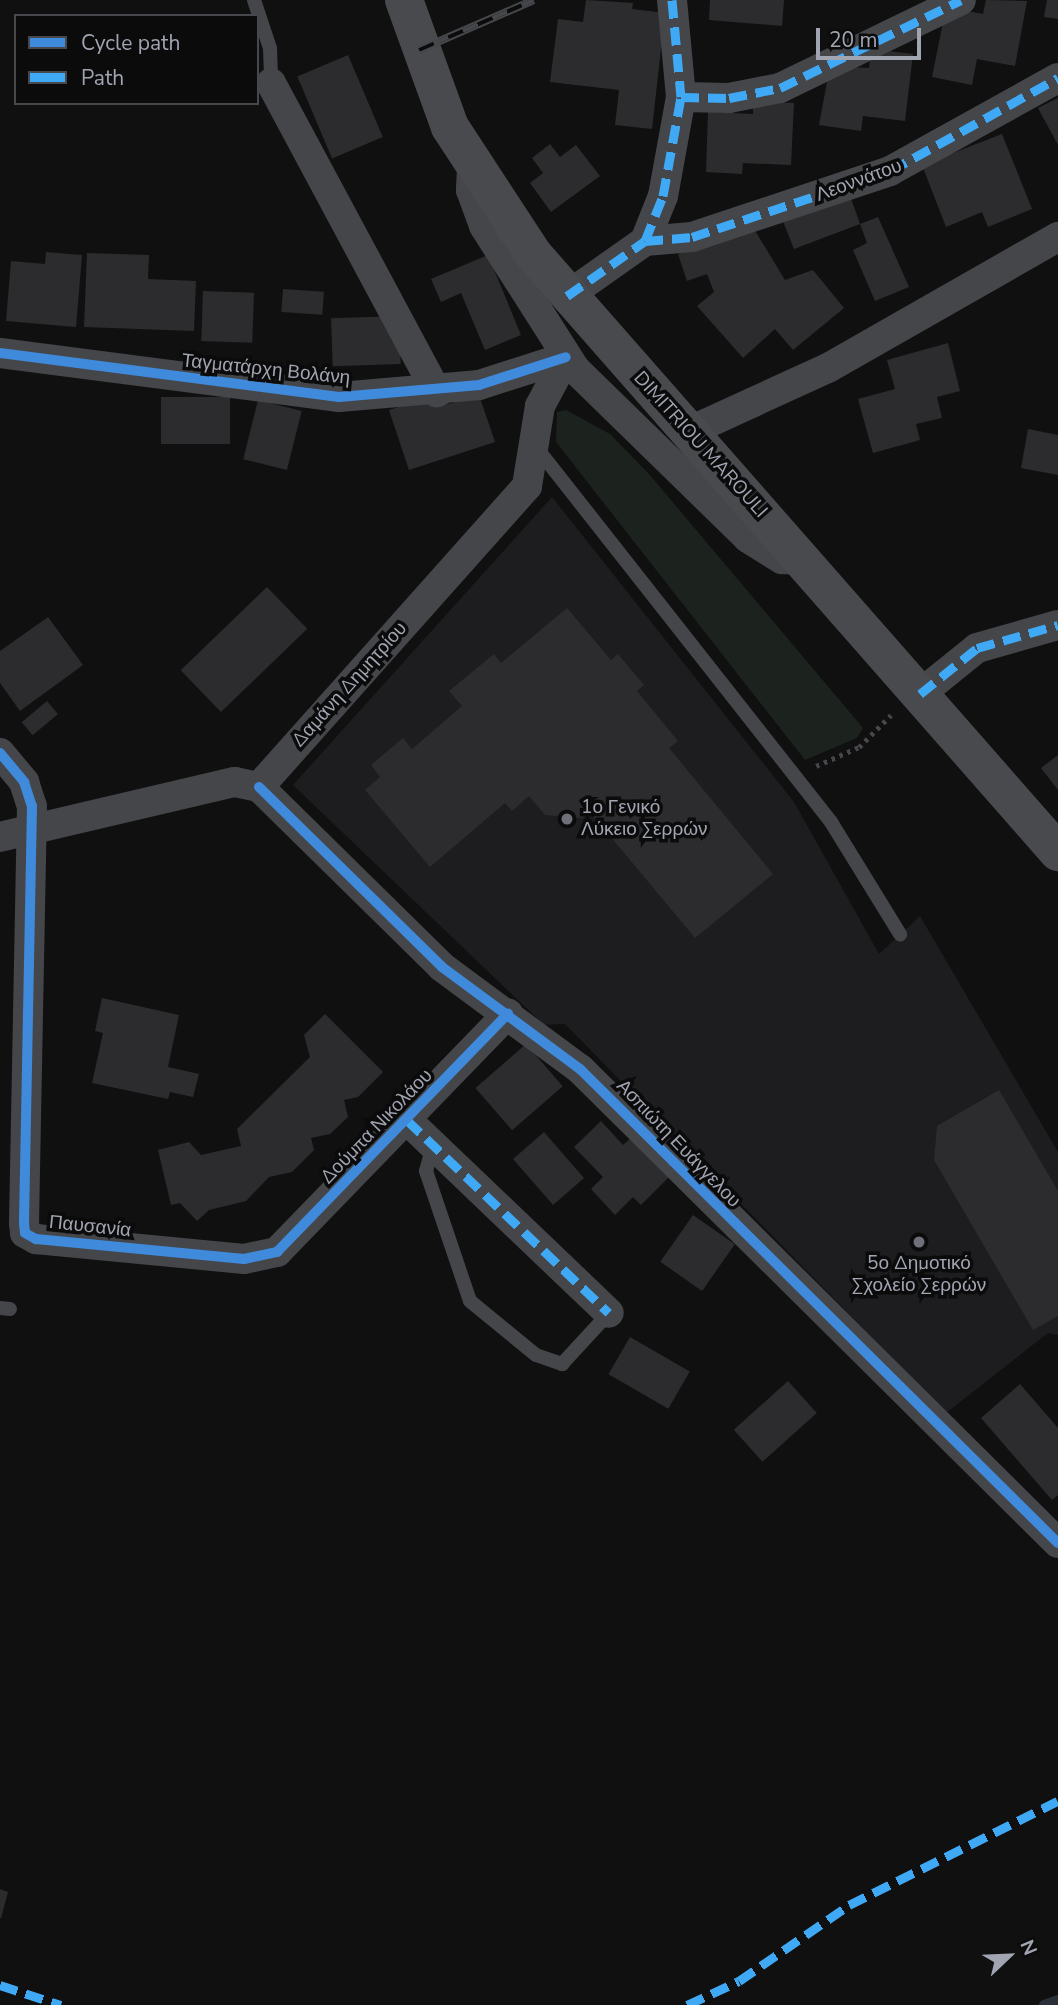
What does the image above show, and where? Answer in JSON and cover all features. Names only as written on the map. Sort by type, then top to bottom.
[{"type":"main road","name":"DIMITRIOU MAROULI","points":[[404,0],[424,64],[472,169],[567,296],[1058,852]]},
{"type":"street","points":[[567,296],[645,241],[661,204],[681,97],[672,0]]},
{"type":"street","points":[[681,97],[729,98],[779,88],[961,0]]},
{"type":"street","name":"Λεοννάτου","points":[[645,241],[692,237],[890,171],[1058,78]]},
{"type":"street","points":[[271,83],[437,392]]},
{"type":"street","points":[[472,169],[471,190],[484,226],[566,356],[729,522],[767,551],[802,560]]},
{"type":"street","points":[[688,432],[828,368],[1058,237]]},
{"type":"street","name":"Ταγματάρχη Βολάνη","points":[[0,353],[290,393],[437,392],[497,381],[566,356]]},
{"type":"street","name":"Δαμάνη Δημητρίου","points":[[259,787],[523,491],[540,406],[566,356]]},
{"type":"street","points":[[920,694],[976,648],[1058,625]]},
{"type":"street","name":"Παυσανία","points":[[0,753],[29,793],[34,830],[25,1233],[36,1239],[266,1258]]},
{"type":"street","points":[[0,837],[235,782],[259,787]]},
{"type":"street","name":"Ασπιώτη Ευάγγελου","points":[[259,787],[423,950],[580,1069],[1058,1543]]},
{"type":"street","name":"Δούμπα Νικολάου","points":[[266,1258],[300,1233],[508,1014]]},
{"type":"street","points":[[407,1119],[609,1312]]},
{"type":"lane","points":[[259,15],[270,48],[271,83]]},
{"type":"lane","points":[[533,443],[794,775],[900,934]]},
{"type":"lane","points":[[434,1144],[426,1171],[457,1277],[470,1301],[536,1355],[562,1363],[609,1312]]},
{"type":"path","points":[[794,775],[859,747],[877,724],[920,694]]},
{"type":"shaded area","points":[[566,410],[610,434],[649,474],[863,728],[857,738],[805,760],[556,442],[557,412]]},
{"type":"shaded area","name":"1ο Γενικό Λύκειο Σερρών","points":[[552,497],[794,802],[879,954],[920,916],[1058,1152],[1058,1335],[1048,1333],[946,1413],[565,1024],[544,1025],[293,785]]},
{"type":"building","points":[[586,0],[633,3],[632,9],[665,13],[652,129],[615,125],[619,90],[550,82],[558,19],[583,22]]},
{"type":"building","points":[[710,0],[784,0],[782,26],[709,20]]},
{"type":"building","points":[[986,0],[1027,1],[1015,66],[977,59],[972,85],[932,77],[946,7],[983,14]]},
{"type":"building","points":[[1047,0],[1058,0],[1058,19],[1044,17]]},
{"type":"building","points":[[871,49],[913,54],[905,121],[863,116],[861,131],[819,125],[830,66],[869,68]]},
{"type":"building","points":[[348,55],[383,137],[332,158],[297,76]]},
{"type":"building","points":[[1058,98],[1058,145],[1038,108]]},
{"type":"building","points":[[753,101],[794,103],[791,165],[743,163],[742,174],[706,172],[708,112],[753,114]]},
{"type":"building","points":[[1002,134],[1032,209],[988,227],[982,212],[946,227],[922,165]]},
{"type":"building","points":[[550,144],[560,157],[576,145],[600,176],[551,212],[530,183],[543,173],[532,158]]},
{"type":"building","points":[[847,187],[860,224],[794,249],[780,214]]},
{"type":"building","points":[[878,217],[909,287],[875,301],[853,250],[867,243],[860,224]]},
{"type":"building","points":[[751,224],[785,280],[813,270],[844,308],[793,350],[775,329],[743,358],[697,306],[714,292],[707,274],[687,281],[678,254]]},
{"type":"building","points":[[46,252],[82,255],[76,327],[6,321],[11,261],[45,264]]},
{"type":"building","points":[[87,253],[149,255],[148,279],[196,281],[194,331],[84,327]]},
{"type":"building","points":[[488,255],[521,335],[485,350],[461,293],[441,302],[431,279]]},
{"type":"building","points":[[283,289],[324,292],[322,315],[281,312]]},
{"type":"building","points":[[203,291],[254,293],[252,343],[201,341]]},
{"type":"building","points":[[399,316],[401,364],[333,366],[331,318]]},
{"type":"building","points":[[948,343],[960,391],[937,397],[942,418],[916,424],[920,440],[873,453],[858,399],[895,389],[887,360]]},
{"type":"building","points":[[445,392],[449,404],[479,395],[495,442],[409,470],[389,410]]},
{"type":"building","points":[[161,397],[230,397],[230,444],[161,444]]},
{"type":"building","points":[[258,400],[302,411],[287,470],[243,459]]},
{"type":"building","points":[[1028,429],[1058,435],[1058,475],[1021,468]]},
{"type":"building","points":[[267,587],[307,629],[221,712],[181,670]]},
{"type":"building","points":[[567,608],[611,660],[618,654],[644,685],[637,691],[678,741],[669,748],[773,874],[695,938],[590,812],[583,818],[545,815],[529,796],[512,811],[505,803],[430,867],[365,790],[380,777],[371,765],[403,738],[412,749],[462,706],[449,691],[494,654],[501,663]]},
{"type":"building","points":[[48,617],[83,665],[20,711],[0,683],[0,651]]},
{"type":"building","points":[[47,701],[58,714],[33,735],[22,722]]},
{"type":"building","points":[[1058,755],[1058,790],[1041,768]]},
{"type":"building","points":[[102,998],[179,1015],[168,1067],[199,1074],[193,1097],[170,1092],[168,1099],[92,1083],[103,1033],[95,1031]]},
{"type":"building","points":[[325,1014],[383,1072],[358,1097],[344,1100],[348,1117],[330,1134],[311,1138],[314,1150],[292,1172],[269,1177],[246,1201],[209,1210],[197,1221],[180,1203],[171,1205],[158,1150],[189,1142],[201,1155],[241,1146],[237,1129],[310,1057],[304,1035]]},
{"type":"building","points":[[526,1044],[563,1086],[512,1130],[475,1088]]},
{"type":"building","points":[[999,1090],[1058,1191],[1058,1316],[1033,1330],[934,1160],[937,1126]]},
{"type":"building","points":[[601,1121],[623,1145],[640,1130],[678,1168],[641,1205],[633,1197],[615,1215],[591,1189],[603,1177],[574,1147]]},
{"type":"building","points":[[544,1132],[584,1178],[553,1205],[513,1159]]},
{"type":"building","points":[[693,1215],[735,1244],[702,1291],[660,1262]]},
{"type":"building","points":[[630,1337],[690,1372],[668,1409],[608,1374]]},
{"type":"building","points":[[788,1381],[817,1413],[763,1462],[734,1430]]},
{"type":"building","points":[[1020,1384],[1058,1428],[1058,1495],[1052,1500],[981,1418]]},
{"type":"building","points":[[0,1889],[8,1892],[1,1918],[0,1918]]},
{"type":"waterway","points":[[1044,2005],[1058,2000]]},
{"type":"railway","points":[[419,50],[534,0]]},
{"type":"marked path","points":[[672,0],[681,97]]},
{"type":"marked path","points":[[567,296],[645,241],[663,196],[681,97],[729,98],[780,88],[961,0]]},
{"type":"marked path","points":[[645,241],[692,237],[890,171],[1058,78]]},
{"type":"marked path","points":[[920,694],[977,648],[1058,625]]},
{"type":"marked path","points":[[407,1120],[609,1313]]},
{"type":"marked path","points":[[687,2005],[739,1981],[849,1905],[1058,1801]]},
{"type":"marked path","points":[[0,1985],[61,2005]]},
{"type":"cycle path","points":[[0,353],[339,397],[479,385],[566,357]]},
{"type":"cycle path","points":[[0,753],[24,782],[32,806],[24,1223],[25,1233],[36,1239],[244,1259],[277,1252],[508,1014]]},
{"type":"cycle path","points":[[259,787],[442,967],[580,1069],[1058,1543]]},
{"type":"place","name":"1ο Γενικό Λύκειο Σερρών","points":[[567,819]]},
{"type":"place","name":"5ο Δημοτικό Σχολείο Σερρών","points":[[919,1242]]}]
